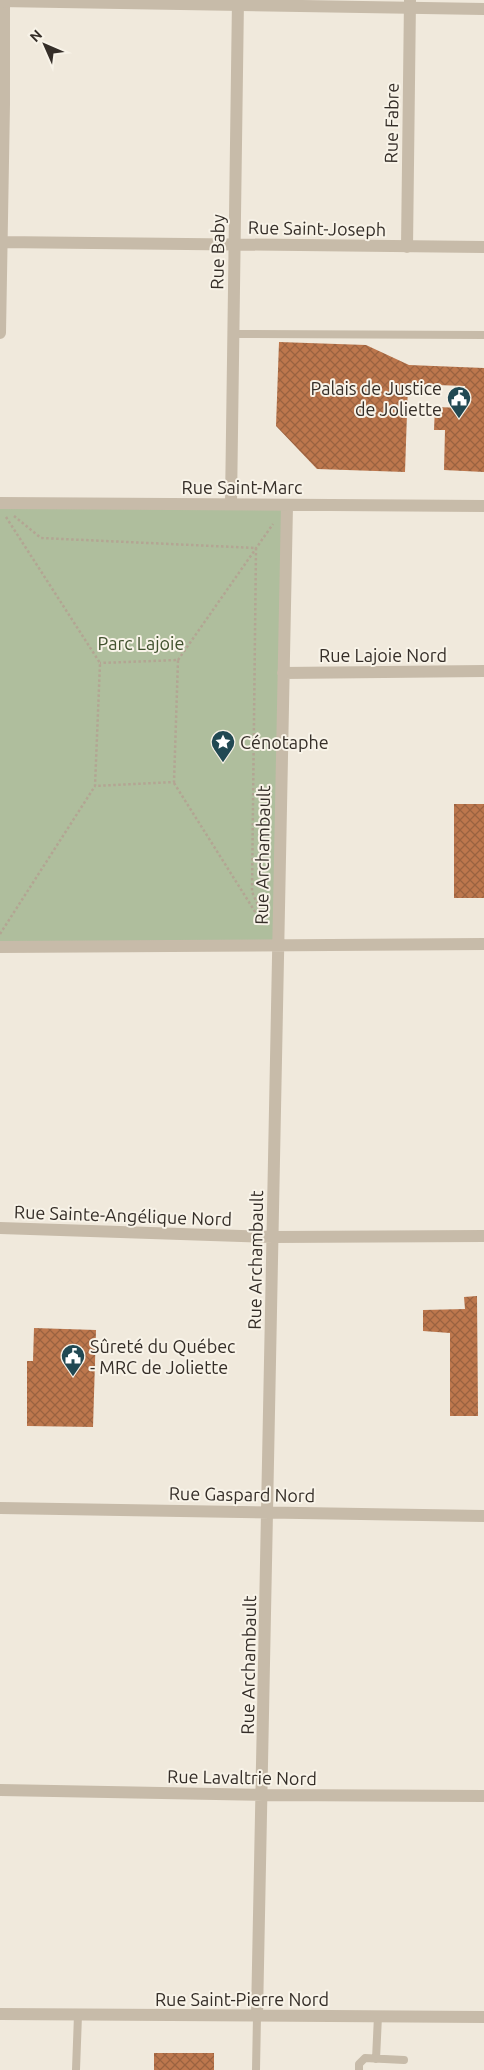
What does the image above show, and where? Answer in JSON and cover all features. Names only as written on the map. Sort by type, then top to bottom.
[{"type":"street","points":[[0,333],[3,1],[410,4],[484,9]]},
{"type":"street","name":"Rue Baby","points":[[231,504],[238,2]]},
{"type":"street","name":"Rue Fabre","points":[[407,247],[410,4]]},
{"type":"street","name":"Rue Saint-Joseph","points":[[1,242],[484,247]]},
{"type":"street","name":"Rue Saint-Marc","points":[[3,507],[231,504],[484,506]]},
{"type":"street","name":"Rue Archambault","points":[[257,2016],[263,1795],[277,947],[287,504]]},
{"type":"street","name":"Rue Lajoie Nord","points":[[283,673],[484,671]]},
{"type":"street","points":[[0,947],[277,947],[484,944]]},
{"type":"street","name":"Rue Sainte-Angélique Nord","points":[[0,1228],[273,1237],[484,1236]]},
{"type":"street","name":"Rue Gaspard Nord","points":[[0,1508],[484,1516]]},
{"type":"street","name":"Rue Lavaltrie Nord","points":[[0,1790],[263,1795],[484,1796]]},
{"type":"street","name":"Rue Saint-Pierre Nord","points":[[0,2014],[484,2016]]},
{"type":"lane","points":[[233,334],[484,335]]},
{"type":"lane","points":[[76,2070],[78,2015]]},
{"type":"lane","points":[[256,2070],[257,2016]]},
{"type":"lane","points":[[376,2059],[378,2016]]},
{"type":"lane","points":[[359,2070],[359,2064],[365,2058],[404,2060]]},
{"type":"path","points":[[277,947],[174,782],[178,660],[287,504]]},
{"type":"path","points":[[3,507],[41,538],[256,548]]},
{"type":"path","points":[[0,934],[95,786],[100,663],[5,516]]},
{"type":"path","points":[[256,548],[252,892],[277,947]]},
{"type":"path","points":[[100,663],[178,660]]},
{"type":"path","points":[[95,786],[174,782]]},
{"type":"green space","name":"Parc Lajoie","points":[[0,503],[287,505],[277,947],[0,947]]},
{"type":"building","points":[[279,342],[366,345],[409,365],[484,368],[484,472],[444,470],[445,430],[434,430],[435,407],[465,408],[465,386],[408,384],[405,472],[317,469],[276,426]]},
{"type":"building","points":[[454,804],[484,804],[484,898],[454,898]]},
{"type":"building","points":[[477,1296],[478,1416],[450,1416],[450,1333],[423,1331],[423,1310],[465,1309],[464,1297]]},
{"type":"building","points":[[34,1328],[96,1330],[93,1427],[27,1426],[27,1361],[33,1361]]},
{"type":"building","points":[[154,2053],[214,2053],[214,2070],[154,2070]]},
{"type":"place","name":"Palais de Justice de Joliette","points":[[459,419]]},
{"type":"place","name":"Cénotaphe","points":[[223,763]]},
{"type":"place","name":"Sûreté du Québec - MRC de Joliette","points":[[73,1377]]}]
